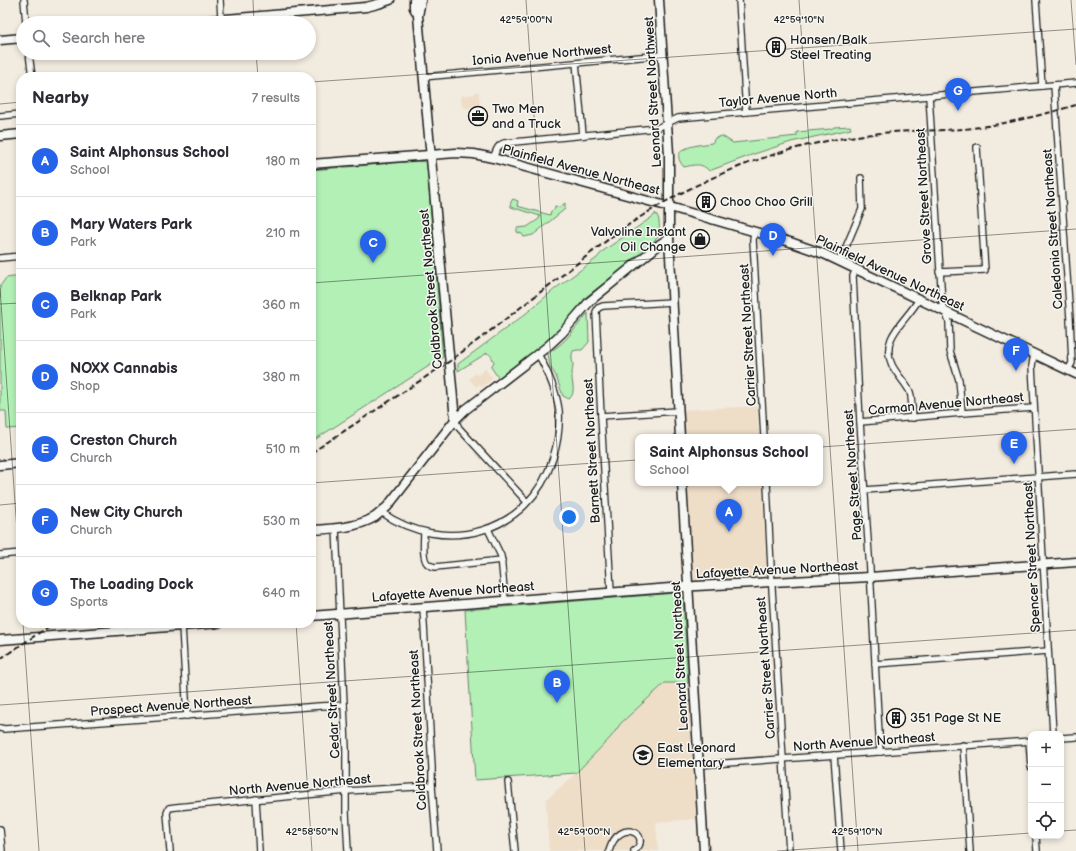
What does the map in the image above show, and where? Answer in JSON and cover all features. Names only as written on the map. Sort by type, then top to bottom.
[{"type":"street","points":[[24,0],[25,16]]},
{"type":"street","points":[[220,0],[221,16]]},
{"type":"street","points":[[257,16],[366,7],[390,0]]},
{"type":"street","points":[[414,0],[414,8],[418,16]]},
{"type":"street","points":[[418,16],[421,0]]},
{"type":"street","name":"Leonard Street Northwest","points":[[659,0],[670,172],[670,207]]},
{"type":"street","points":[[739,0],[746,112]]},
{"type":"street","points":[[1036,0],[1042,86]]},
{"type":"street","name":"Coldbrook Street Northeast","points":[[418,16],[455,420]]},
{"type":"street","points":[[0,40],[16,39]]},
{"type":"street","name":"Ionia Avenue Northwest","points":[[423,77],[662,55]]},
{"type":"street","points":[[30,60],[31,72]]},
{"type":"street","points":[[576,63],[583,135]]},
{"type":"street","name":"Taylor Avenue North","points":[[493,158],[500,145],[504,143],[657,128],[678,118],[1076,83]]},
{"type":"street","name":"Caledonia Street Northeast","points":[[1054,85],[1072,372]]},
{"type":"street","name":"Grove Street Northeast","points":[[929,96],[942,302],[949,322],[950,351],[960,388],[962,413]]},
{"type":"street","points":[[0,116],[16,114]]},
{"type":"street","points":[[0,136],[16,134]]},
{"type":"street","points":[[940,272],[985,270],[978,146]]},
{"type":"street","name":"Plainfield Avenue Northeast","points":[[316,164],[456,153],[493,158],[670,207],[812,249],[1072,372]]},
{"type":"street","points":[[840,261],[862,210],[861,178]]},
{"type":"street","points":[[670,207],[669,238],[680,434]]},
{"type":"street","name":"Carrier Street Northeast","points":[[754,232],[753,240],[764,434]]},
{"type":"street","points":[[316,530],[351,526],[375,517],[387,507],[455,420],[465,410],[538,354],[562,333],[590,301],[669,238]]},
{"type":"street","points":[[0,258],[16,256]]},
{"type":"street","name":"Page Street Northeast","points":[[856,269],[853,276],[860,422],[880,752]]},
{"type":"street","points":[[913,418],[910,392],[892,365],[889,355],[889,344],[894,333],[919,299]]},
{"type":"street","name":"Barnett Street Northeast","points":[[611,592],[596,312],[598,308],[603,306],[672,302]]},
{"type":"street","points":[[381,512],[406,526],[424,532],[432,534],[462,535],[488,529],[513,515],[527,502],[540,486],[548,471],[556,446],[559,428],[559,410],[555,391],[549,375],[538,354]]},
{"type":"street","name":"Spencer Street Northeast","points":[[1034,354],[1032,366],[1052,731]]},
{"type":"street","name":"Carman Avenue Northeast","points":[[860,422],[1034,408]]},
{"type":"street","points":[[601,416],[678,411]]},
{"type":"street","points":[[455,420],[459,428],[527,502]]},
{"type":"street","points":[[0,465],[16,463]]},
{"type":"street","points":[[865,490],[1076,474]]},
{"type":"street","name":"Leonard Street Northeast","points":[[682,486],[704,851]]},
{"type":"street","name":"Carrier Street Northeast","points":[[767,486],[789,851]]},
{"type":"street","name":"Cedar Street Northeast","points":[[336,528],[344,705],[348,851]]},
{"type":"street","points":[[488,529],[500,552],[502,560],[505,600]]},
{"type":"street","points":[[424,532],[424,558],[431,566],[436,567],[502,560]]},
{"type":"street","points":[[0,555],[16,553]]},
{"type":"street","name":"Lafayette Avenue Northeast","points":[[316,615],[611,592],[772,582],[870,578],[1076,562]]},
{"type":"street","name":"Coldbrook Street Northeast","points":[[423,607],[436,851]]},
{"type":"street","points":[[0,640],[136,628]]},
{"type":"street","points":[[182,628],[187,716]]},
{"type":"street","points":[[875,664],[1048,651]]},
{"type":"street","name":"Prospect Avenue Northeast","points":[[0,728],[11,729],[344,705]]},
{"type":"street","points":[[1064,738],[1076,737]]},
{"type":"street","name":"North Avenue Northeast","points":[[698,765],[1028,741]]},
{"type":"street","points":[[963,745],[970,851]]},
{"type":"street","points":[[834,755],[841,851]]},
{"type":"street","points":[[508,782],[515,851]]},
{"type":"street","name":"North Avenue Northeast","points":[[170,851],[167,813],[169,808],[347,791],[432,786]]},
{"type":"street","points":[[256,799],[259,851]]},
{"type":"street","points":[[0,830],[2,851]]},
{"type":"street","points":[[609,851],[616,838],[627,830],[632,831],[638,836],[640,843],[638,848],[634,851]]},
{"type":"street","points":[[1036,839],[1037,851]]},
{"type":"shaded area","points":[[475,92],[479,92],[480,107],[465,108],[462,106],[461,96],[475,94]]},
{"type":"shaded area","points":[[485,369],[493,378],[482,387],[479,384],[476,387],[469,379],[476,373],[478,375]]},
{"type":"shaded area","points":[[757,406],[759,434],[684,434],[683,410]]},
{"type":"shaded area","points":[[687,486],[762,486],[767,576],[694,582]]},
{"type":"shaded area","name":"East Leonard Elementary","points":[[665,683],[688,683],[696,819],[656,822],[658,851],[549,851],[546,800],[576,773],[611,737],[621,723]]},
{"type":"green space","points":[[850,126],[851,129],[791,142],[709,171],[701,165],[684,167],[679,155],[686,148],[712,143],[715,138],[722,136],[733,143],[797,136],[797,132]]},
{"type":"green space","points":[[417,161],[425,162],[427,166],[443,357],[316,439],[316,170]]},
{"type":"green space","points":[[513,199],[518,201],[517,206],[550,215],[555,206],[560,207],[565,203],[565,209],[533,235],[524,237],[522,234],[517,232],[517,228],[527,227],[539,219],[540,216],[511,207],[510,205]]},
{"type":"green space","points":[[655,213],[659,220],[659,236],[638,257],[586,297],[559,330],[549,339],[499,379],[491,367],[494,362],[487,353],[458,371],[458,364],[524,315],[556,288],[597,258],[603,251],[655,215]]},
{"type":"green space","points":[[16,277],[16,428],[7,429],[6,411],[0,411],[0,286],[6,278]]},
{"type":"green space","points":[[588,313],[589,342],[582,350],[573,351],[573,393],[569,399],[563,396],[556,376],[550,366],[548,354],[569,336]]},
{"type":"green space","points":[[676,593],[683,597],[688,683],[665,683],[621,723],[611,737],[576,773],[475,780],[465,610]]},
{"type":"railway","points":[[316,450],[450,361],[614,235],[643,215],[673,197],[705,182],[737,168],[804,146],[838,139],[884,133],[964,129],[992,125],[1020,120],[1076,105]]},
{"type":"railway","points":[[0,659],[46,628]]},
{"type":"place","name":"Hansen/Balk Steel Treating","points":[[776,47]]},
{"type":"place","name":"The Loading Dock","points":[[958,111]]},
{"type":"place","name":"Two Men and a Truck","points":[[478,116]]},
{"type":"place","name":"Choo Choo Grill","points":[[706,202]]},
{"type":"place","name":"Valvoline Instant Oil Change","points":[[700,239]]},
{"type":"place","name":"NOXX Cannabis","points":[[773,256]]},
{"type":"place","name":"Belknap Park","points":[[373,263]]},
{"type":"place","name":"New City Church","points":[[1016,371]]},
{"type":"place","name":"Creston Church","points":[[1014,464]]},
{"type":"place","name":"Saint Alphonsus School","points":[[729,532]]},
{"type":"place","name":"Mary Waters Park","points":[[557,703]]},
{"type":"place","name":"351 Page St NE","points":[[896,718]]},
{"type":"place","name":"East Leonard Elementary","points":[[643,755]]}]
